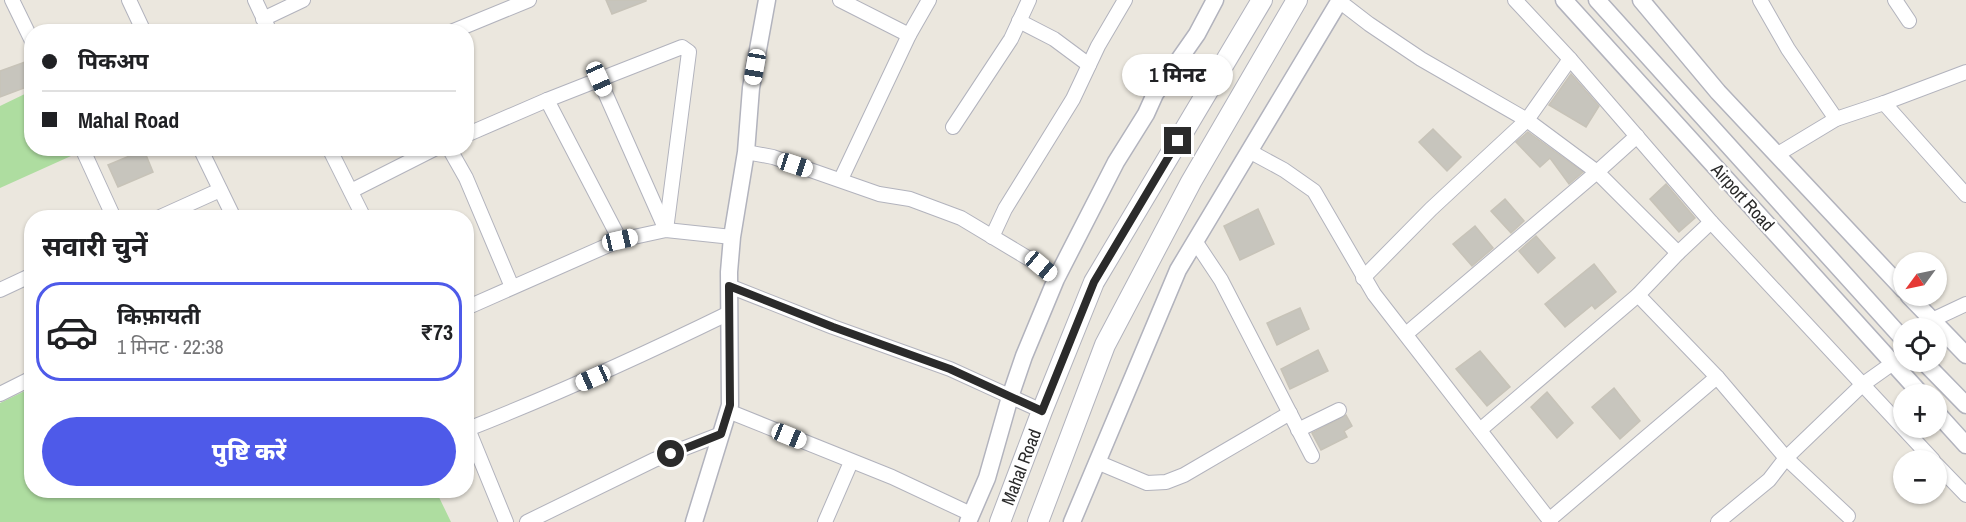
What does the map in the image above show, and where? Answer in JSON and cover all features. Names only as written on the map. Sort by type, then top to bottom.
[{"type":"main road","name":"Mahal Road","points":[[1000,522],[1094,282],[1262,0]]},
{"type":"main road","name":"Mahal Road","points":[[1038,522],[1106,345],[1191,182],[1298,0]]},
{"type":"street","points":[[12,0],[24,25]]},
{"type":"street","points":[[129,0],[140,24]]},
{"type":"street","points":[[255,0],[266,24]]},
{"type":"street","points":[[263,19],[303,0]]},
{"type":"street","points":[[468,24],[513,3],[529,0]]},
{"type":"street","points":[[694,522],[730,405],[729,286],[732,237],[746,152],[752,88],[767,0]]},
{"type":"street","points":[[840,0],[909,34]]},
{"type":"street","points":[[841,180],[909,34],[929,0]]},
{"type":"street","points":[[953,127],[1011,39],[1029,0]]},
{"type":"street","points":[[992,237],[1005,209],[1073,99],[1125,0]]},
{"type":"street","points":[[728,411],[892,477],[970,518],[987,478],[1010,397],[1036,324],[1056,279],[1116,162],[1146,114],[1155,94],[1197,34],[1215,0]]},
{"type":"street","points":[[1072,522],[1178,270],[1339,0],[1422,59],[1527,120],[1597,172],[1678,253]]},
{"type":"street","points":[[1515,0],[1570,59],[1712,222],[1923,450]]},
{"type":"street","name":"Airport Road","points":[[1564,0],[1893,363]]},
{"type":"street","name":"Airport Road","points":[[1597,0],[1893,328]]},
{"type":"street","points":[[1641,0],[1718,92],[1893,278]]},
{"type":"street","points":[[1760,0],[1788,50],[1836,118]]},
{"type":"street","points":[[1895,0],[1909,21]]},
{"type":"street","points":[[1019,21],[1054,39],[1089,65]]},
{"type":"street","points":[[474,132],[682,47],[689,52],[666,230]]},
{"type":"street","points":[[1363,278],[1431,209],[1527,120],[1570,59]]},
{"type":"street","points":[[1778,154],[1836,118],[1884,103],[1966,72]]},
{"type":"street","points":[[599,79],[666,230]]},
{"type":"street","points":[[547,100],[620,240]]},
{"type":"street","points":[[1884,103],[1966,195]]},
{"type":"street","points":[[1406,334],[1637,136]]},
{"type":"street","points":[[1249,151],[1284,170],[1314,191],[1363,278],[1550,521],[1718,377]]},
{"type":"street","points":[[746,152],[773,157],[879,194],[910,199],[961,218],[1041,266],[1056,279]]},
{"type":"street","points":[[86,156],[110,210]]},
{"type":"street","points":[[204,156],[230,210]]},
{"type":"street","points":[[333,156],[360,210]]},
{"type":"street","points":[[351,191],[420,156]]},
{"type":"street","points":[[454,156],[466,178],[512,287]]},
{"type":"street","points":[[176,210],[220,190]]},
{"type":"street","points":[[1480,430],[1638,295],[1678,253],[1712,222]]},
{"type":"street","points":[[474,304],[620,240],[666,230],[732,237]]},
{"type":"street","points":[[1195,242],[1221,280],[1312,456]]},
{"type":"street","points":[[0,290],[24,279]]},
{"type":"street","points":[[729,286],[833,327],[950,369],[1042,411]]},
{"type":"street","points":[[1638,295],[1718,377],[1786,458],[1848,516]]},
{"type":"street","points":[[1936,318],[1966,304]]},
{"type":"street","points":[[1919,306],[1930,318]]},
{"type":"street","points":[[474,427],[556,394],[729,313]]},
{"type":"street","points":[[1947,335],[1966,355]]},
{"type":"street","points":[[1718,522],[1769,480],[1786,458],[1862,386],[1893,363]]},
{"type":"street","name":"Airport Road","points":[[1901,372],[1912,384]]},
{"type":"street","points":[[1934,372],[1966,405]]},
{"type":"street","points":[[0,394],[24,382]]},
{"type":"street","points":[[1298,430],[1339,410]]},
{"type":"street","points":[[1097,462],[1147,483],[1166,482],[1184,476],[1290,413]]},
{"type":"street","points":[[1947,424],[1966,446]]},
{"type":"street","points":[[527,522],[654,460],[721,434]]},
{"type":"street","points":[[474,444],[506,522]]},
{"type":"street","points":[[825,522],[851,462]]},
{"type":"street","points":[[1947,475],[1966,495]]},
{"type":"green space","points":[[24,94],[24,156],[71,156],[0,188],[0,106]]},
{"type":"green space","points":[[24,391],[24,498],[439,498],[451,522],[0,522],[0,403]]},
{"type":"building","points":[[606,0],[646,0],[646,1],[612,14]]},
{"type":"building","points":[[24,62],[24,88],[0,97],[0,71]]},
{"type":"building","points":[[1571,74],[1599,106],[1586,127],[1549,105]]},
{"type":"building","points":[[1433,129],[1461,157],[1447,171],[1419,142]]},
{"type":"building","points":[[1528,132],[1583,172],[1569,184],[1550,158],[1540,167],[1516,142]]},
{"type":"building","points":[[130,156],[146,156],[153,172],[118,187],[108,165]]},
{"type":"building","points":[[1666,184],[1695,218],[1679,232],[1650,199]]},
{"type":"building","points":[[1505,199],[1524,221],[1511,233],[1491,211]]},
{"type":"building","points":[[1258,209],[1274,244],[1240,260],[1224,226]]},
{"type":"building","points":[[1475,226],[1493,248],[1472,266],[1453,244]]},
{"type":"building","points":[[1536,236],[1555,258],[1538,273],[1519,251]]},
{"type":"building","points":[[1594,264],[1616,292],[1595,309],[1592,305],[1565,327],[1545,304]]},
{"type":"building","points":[[1300,308],[1309,329],[1277,345],[1267,323]]},
{"type":"building","points":[[1318,350],[1328,371],[1290,389],[1281,369]]},
{"type":"building","points":[[1480,351],[1510,387],[1487,406],[1456,369]]},
{"type":"building","points":[[1614,388],[1640,421],[1620,439],[1592,407]]},
{"type":"building","points":[[1547,392],[1573,423],[1557,438],[1531,407]]},
{"type":"building","points":[[1346,415],[1352,426],[1344,431],[1347,437],[1321,450],[1312,433]]},
{"type":"route","points":[[671,454],[721,434],[730,405],[729,286],[833,327],[950,369],[1042,411],[1094,282],[1178,141]]}]
